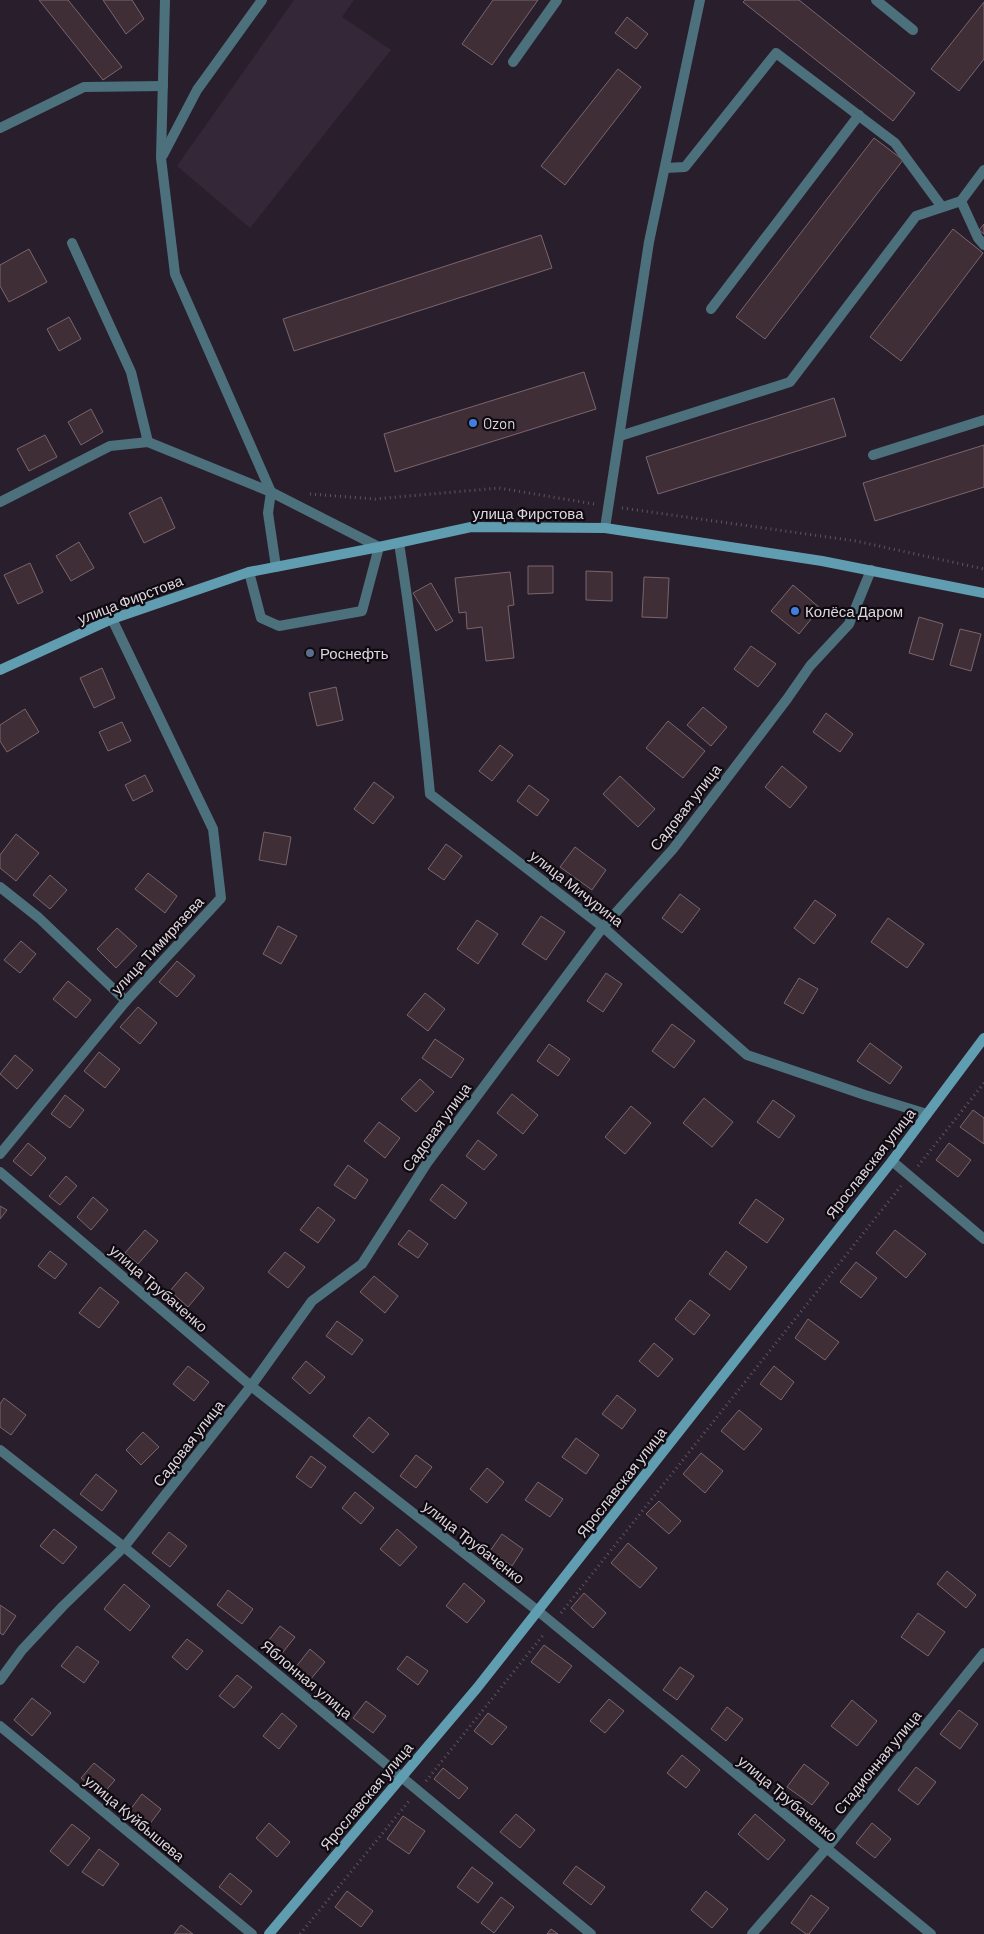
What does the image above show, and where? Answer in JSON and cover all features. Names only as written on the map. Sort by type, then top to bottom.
[{"type":"street","points":[[165,0],[161,158],[175,274],[271,492],[268,513],[276,567]]},
{"type":"street","points":[[161,158],[197,90],[262,0]]},
{"type":"street","points":[[512,62],[557,0]]},
{"type":"street","points":[[606,528],[649,242],[700,0]]},
{"type":"street","points":[[876,0],[913,30]]},
{"type":"street","points":[[665,168],[685,167],[776,53],[895,144],[942,207]]},
{"type":"street","points":[[0,128],[84,87],[163,86]]},
{"type":"street","points":[[711,309],[859,115]]},
{"type":"street","points":[[620,436],[790,382],[916,216],[961,201],[984,170]]},
{"type":"street","points":[[961,201],[978,238],[984,246]]},
{"type":"street","points":[[72,243],[131,372],[148,442]]},
{"type":"street","points":[[873,455],[984,420]]},
{"type":"street","points":[[0,502],[110,446],[148,442],[271,492],[379,547],[362,611],[279,626],[261,618],[249,572]]},
{"type":"street","name":"улица Фирстова","points":[[0,670],[112,620],[249,572],[399,543],[470,527],[606,528],[822,560],[984,593]]},
{"type":"street","name":"улица Мичурина","points":[[399,543],[409,604],[422,709],[430,794],[604,927],[747,1055],[927,1114]]},
{"type":"street","name":"Садовая улица","points":[[0,1680],[22,1650],[62,1606],[124,1547],[251,1386],[312,1301],[362,1264],[427,1163],[604,927],[673,849],[810,666],[848,624],[871,570]]},
{"type":"street","name":"улица Тимирязева","points":[[0,1154],[126,1001],[221,898],[213,829],[112,620]]},
{"type":"street","points":[[0,887],[38,918],[126,1001]]},
{"type":"street","name":"Ярославская улица","points":[[269,1934],[477,1688],[892,1161],[984,1038]]},
{"type":"street","points":[[892,1161],[984,1239]]},
{"type":"street","name":"улица Трубаченко","points":[[0,1172],[251,1386],[553,1623],[931,1934]]},
{"type":"street","name":"Яблонная улица","points":[[0,1450],[124,1547],[592,1934]]},
{"type":"street","name":"Стадионная улица","points":[[752,1934],[826,1849],[984,1653]]},
{"type":"street","name":"улица Куйбышева","points":[[0,1726],[252,1934]]},
{"type":"path","points":[[309,494],[375,499],[499,488],[609,506],[856,541],[984,569]]},
{"type":"path","points":[[300,1934],[418,1791],[984,1083]]},
{"type":"shaded area","points":[[294,0],[354,0],[342,17],[391,50],[250,228],[177,166]]},
{"type":"building","points":[[39,0],[68,0],[122,67],[103,80]]},
{"type":"building","points":[[103,0],[132,0],[144,19],[126,34]]},
{"type":"building","points":[[493,0],[538,0],[492,65],[462,44]]},
{"type":"building","points":[[745,0],[799,0],[915,93],[893,121],[743,2]]},
{"type":"building","points":[[984,2],[984,59],[959,91],[931,69]]},
{"type":"building","points":[[627,17],[648,34],[636,49],[615,33]]},
{"type":"building","points":[[618,69],[641,87],[565,185],[541,166]]},
{"type":"building","points":[[874,138],[903,160],[765,339],[736,317]]},
{"type":"building","points":[[984,224],[984,234],[979,230]]},
{"type":"building","points":[[953,229],[983,253],[901,361],[870,337]]},
{"type":"building","points":[[541,235],[552,268],[294,351],[283,319]]},
{"type":"building","points":[[29,249],[47,282],[9,302],[0,286],[0,265]]},
{"type":"building","points":[[69,317],[81,339],[59,351],[47,329]]},
{"type":"building","points":[[584,372],[596,409],[395,472],[384,434]]},
{"type":"building","points":[[834,398],[846,436],[658,494],[646,457]]},
{"type":"building","points":[[91,409],[103,432],[81,445],[68,422]]},
{"type":"building","points":[[45,435],[57,457],[29,471],[17,449]]},
{"type":"building","points":[[984,445],[984,487],[875,521],[863,483]]},
{"type":"building","points":[[161,497],[175,528],[144,543],[129,513]]},
{"type":"building","points":[[79,542],[94,568],[71,581],[56,556]]},
{"type":"building","points":[[30,563],[43,592],[18,604],[4,575]]},
{"type":"building","points":[[528,566],[553,566],[553,593],[528,594]]},
{"type":"building","points":[[586,571],[612,572],[612,601],[586,600]]},
{"type":"building","points":[[510,572],[514,605],[508,606],[514,658],[486,661],[482,627],[467,629],[466,612],[459,613],[455,578]]},
{"type":"building","points":[[644,577],[669,578],[667,618],[642,617]]},
{"type":"building","points":[[431,583],[453,621],[436,631],[413,593]]},
{"type":"building","points":[[793,585],[820,608],[799,634],[771,611]]},
{"type":"building","points":[[919,617],[943,624],[933,660],[909,653]]},
{"type":"building","points":[[960,629],[981,634],[971,671],[950,665]]},
{"type":"building","points":[[751,646],[776,664],[758,687],[734,669]]},
{"type":"building","points":[[102,668],[115,698],[94,708],[80,678]]},
{"type":"building","points":[[336,687],[343,720],[317,726],[309,693]]},
{"type":"building","points":[[703,707],[727,727],[711,746],[687,725]]},
{"type":"building","points":[[25,709],[39,732],[7,752],[0,741],[0,725]]},
{"type":"building","points":[[826,713],[853,734],[840,752],[813,732]]},
{"type":"building","points":[[668,721],[705,751],[683,778],[646,748]]},
{"type":"building","points":[[122,722],[131,741],[108,751],[99,732]]},
{"type":"building","points":[[500,745],[513,755],[492,781],[479,771]]},
{"type":"building","points":[[782,766],[807,787],[790,808],[765,787]]},
{"type":"building","points":[[145,775],[153,791],[133,801],[125,785]]},
{"type":"building","points":[[620,776],[655,809],[638,827],[603,794]]},
{"type":"building","points":[[374,782],[394,797],[373,824],[354,809]]},
{"type":"building","points":[[529,785],[549,800],[537,816],[517,801]]},
{"type":"building","points":[[264,832],[291,837],[286,865],[259,860]]},
{"type":"building","points":[[16,834],[39,853],[16,881],[0,868],[0,855]]},
{"type":"building","points":[[446,844],[462,856],[444,880],[428,869]]},
{"type":"building","points":[[575,847],[606,870],[592,890],[560,867]]},
{"type":"building","points":[[148,873],[177,896],[165,913],[135,889]]},
{"type":"building","points":[[50,875],[67,890],[50,909],[33,895]]},
{"type":"building","points":[[680,894],[700,909],[682,933],[662,918]]},
{"type":"building","points":[[815,900],[836,915],[814,944],[794,928]]},
{"type":"building","points":[[541,916],[565,932],[546,960],[522,944]]},
{"type":"building","points":[[888,918],[924,944],[907,968],[871,942]]},
{"type":"building","points":[[477,920],[498,934],[478,964],[457,949]]},
{"type":"building","points":[[278,926],[297,936],[281,964],[263,954]]},
{"type":"building","points":[[117,928],[137,946],[116,968],[97,949]]},
{"type":"building","points":[[21,941],[36,954],[20,973],[4,960]]},
{"type":"building","points":[[177,961],[195,976],[177,997],[159,982]]},
{"type":"building","points":[[606,973],[622,984],[603,1012],[587,1001]]},
{"type":"building","points":[[799,978],[818,989],[803,1014],[784,1003]]},
{"type":"building","points":[[68,981],[91,1000],[76,1018],[53,999]]},
{"type":"building","points":[[425,993],[445,1009],[428,1031],[407,1015]]},
{"type":"building","points":[[138,1007],[157,1023],[140,1044],[120,1027]]},
{"type":"building","points":[[672,1024],[695,1041],[674,1068],[652,1051]]},
{"type":"building","points":[[435,1039],[464,1059],[451,1078],[422,1058]]},
{"type":"building","points":[[870,1043],[902,1067],[890,1084],[857,1061]]},
{"type":"building","points":[[549,1044],[570,1059],[558,1076],[537,1061]]},
{"type":"building","points":[[99,1052],[120,1069],[105,1088],[84,1071]]},
{"type":"building","points":[[15,1055],[33,1070],[17,1089],[0,1074]]},
{"type":"building","points":[[420,1079],[434,1092],[416,1112],[401,1099]]},
{"type":"building","points":[[512,1094],[538,1115],[523,1134],[497,1113]]},
{"type":"building","points":[[65,1095],[84,1110],[70,1128],[51,1114]]},
{"type":"building","points":[[704,1098],[733,1122],[712,1147],[683,1123]]},
{"type":"building","points":[[773,1100],[795,1116],[779,1138],[757,1122]]},
{"type":"building","points":[[631,1106],[651,1123],[625,1154],[605,1137]]},
{"type":"building","points":[[973,1110],[984,1118],[984,1144],[960,1127]]},
{"type":"building","points":[[379,1122],[400,1138],[385,1158],[364,1141]]},
{"type":"building","points":[[478,1140],[497,1155],[484,1170],[466,1156]]},
{"type":"building","points":[[28,1143],[46,1158],[31,1176],[13,1161]]},
{"type":"building","points":[[949,1143],[971,1160],[958,1177],[936,1160]]},
{"type":"building","points":[[348,1165],[368,1180],[355,1199],[334,1185]]},
{"type":"building","points":[[66,1176],[77,1186],[60,1205],[49,1196]]},
{"type":"building","points":[[442,1184],[467,1203],[455,1219],[430,1200]]},
{"type":"building","points":[[93,1197],[108,1210],[91,1230],[77,1217]]},
{"type":"building","points":[[756,1199],[784,1219],[767,1243],[739,1223]]},
{"type":"building","points":[[0,1206],[7,1210],[0,1219]]},
{"type":"building","points":[[318,1207],[335,1220],[318,1243],[300,1230]]},
{"type":"building","points":[[145,1230],[158,1241],[138,1264],[125,1253]]},
{"type":"building","points":[[409,1230],[428,1244],[418,1258],[398,1244]]},
{"type":"building","points":[[895,1230],[926,1254],[906,1278],[876,1253]]},
{"type":"building","points":[[50,1251],[67,1264],[55,1279],[38,1266]]},
{"type":"building","points":[[726,1251],[747,1267],[730,1290],[709,1274]]},
{"type":"building","points":[[285,1252],[305,1267],[288,1288],[268,1272]]},
{"type":"building","points":[[856,1262],[877,1278],[861,1298],[840,1282]]},
{"type":"building","points":[[186,1272],[204,1288],[188,1307],[170,1291]]},
{"type":"building","points":[[374,1276],[398,1296],[385,1313],[360,1292]]},
{"type":"building","points":[[100,1287],[119,1302],[99,1328],[79,1313]]},
{"type":"building","points":[[690,1300],[710,1315],[694,1335],[675,1319]]},
{"type":"building","points":[[808,1319],[839,1342],[825,1360],[795,1338]]},
{"type":"building","points":[[337,1321],[363,1340],[352,1355],[326,1336]]},
{"type":"building","points":[[654,1343],[673,1359],[658,1377],[639,1361]]},
{"type":"building","points":[[306,1361],[325,1377],[310,1394],[292,1378]]},
{"type":"building","points":[[188,1366],[209,1382],[194,1401],[173,1384]]},
{"type":"building","points":[[774,1366],[794,1382],[781,1400],[760,1384]]},
{"type":"building","points":[[617,1395],[636,1410],[622,1429],[602,1414]]},
{"type":"building","points":[[4,1398],[26,1415],[11,1435],[0,1427],[0,1404]]},
{"type":"building","points":[[739,1410],[762,1429],[744,1450],[721,1431]]},
{"type":"building","points":[[369,1417],[389,1434],[373,1453],[353,1436]]},
{"type":"building","points":[[143,1432],[159,1447],[141,1465],[126,1450]]},
{"type":"building","points":[[576,1438],[599,1455],[586,1474],[562,1457]]},
{"type":"building","points":[[701,1453],[723,1471],[705,1493],[683,1474]]},
{"type":"building","points":[[416,1455],[432,1467],[416,1488],[400,1476]]},
{"type":"building","points":[[311,1456],[326,1467],[311,1488],[296,1477]]},
{"type":"building","points":[[487,1468],[504,1482],[487,1503],[470,1489]]},
{"type":"building","points":[[96,1474],[117,1491],[102,1511],[80,1494]]},
{"type":"building","points":[[538,1482],[563,1499],[550,1517],[525,1500]]},
{"type":"building","points":[[355,1492],[374,1508],[361,1524],[342,1508]]},
{"type":"building","points":[[659,1501],[681,1521],[669,1534],[646,1514]]},
{"type":"building","points":[[54,1529],[77,1547],[63,1564],[40,1546]]},
{"type":"building","points":[[397,1529],[417,1547],[400,1566],[380,1549]]},
{"type":"building","points":[[169,1532],[187,1546],[170,1567],[152,1553]]},
{"type":"building","points":[[502,1534],[523,1549],[512,1566],[490,1551]]},
{"type":"building","points":[[628,1543],[657,1568],[640,1588],[611,1563]]},
{"type":"building","points":[[947,1571],[976,1595],[966,1608],[937,1584]]},
{"type":"building","points":[[464,1583],[485,1601],[467,1623],[446,1606]]},
{"type":"building","points":[[124,1584],[150,1606],[130,1631],[104,1609]]},
{"type":"building","points":[[228,1590],[253,1609],[242,1624],[217,1605]]},
{"type":"building","points":[[584,1593],[606,1613],[593,1628],[571,1608]]},
{"type":"building","points":[[0,1605],[16,1616],[3,1635],[0,1633]]},
{"type":"building","points":[[918,1613],[945,1632],[928,1656],[901,1637]]},
{"type":"building","points":[[280,1626],[295,1637],[280,1656],[265,1645]]},
{"type":"building","points":[[187,1639],[203,1651],[187,1670],[172,1657]]},
{"type":"building","points":[[544,1645],[572,1666],[559,1683],[531,1662]]},
{"type":"building","points":[[77,1646],[99,1662],[84,1683],[61,1666]]},
{"type":"building","points":[[310,1649],[325,1662],[310,1680],[295,1668]]},
{"type":"building","points":[[407,1656],[428,1671],[418,1685],[397,1669]]},
{"type":"building","points":[[680,1667],[694,1676],[677,1700],[663,1690]]},
{"type":"building","points":[[237,1675],[252,1687],[234,1708],[219,1696]]},
{"type":"building","points":[[32,1698],[51,1713],[32,1736],[14,1720]]},
{"type":"building","points":[[609,1699],[624,1711],[605,1733],[590,1721]]},
{"type":"building","points":[[852,1700],[877,1721],[857,1746],[831,1726]]},
{"type":"building","points":[[366,1701],[386,1716],[373,1733],[353,1718]]},
{"type":"building","points":[[727,1707],[743,1719],[726,1741],[711,1729]]},
{"type":"building","points":[[959,1710],[978,1724],[960,1749],[940,1734]]},
{"type":"building","points":[[282,1713],[297,1726],[279,1749],[263,1736]]},
{"type":"building","points":[[488,1713],[507,1727],[492,1745],[474,1731]]},
{"type":"building","points":[[682,1755],[700,1770],[686,1788],[667,1773]]},
{"type":"building","points":[[94,1763],[115,1780],[102,1795],[81,1778]]},
{"type":"building","points":[[804,1764],[829,1783],[812,1805],[787,1787]]},
{"type":"building","points":[[916,1767],[936,1782],[918,1805],[898,1790]]},
{"type":"building","points":[[443,1768],[468,1788],[459,1799],[434,1779]]},
{"type":"building","points":[[142,1794],[161,1809],[146,1829],[127,1814]]},
{"type":"building","points":[[516,1814],[535,1830],[520,1848],[500,1832]]},
{"type":"building","points":[[755,1814],[785,1840],[768,1860],[738,1834]]},
{"type":"building","points":[[403,1816],[425,1831],[409,1854],[387,1839]]},
{"type":"building","points":[[269,1823],[290,1842],[277,1857],[256,1838]]},
{"type":"building","points":[[872,1823],[891,1839],[875,1858],[856,1843]]},
{"type":"building","points":[[72,1824],[90,1838],[68,1866],[50,1851]]},
{"type":"building","points":[[99,1849],[119,1864],[103,1886],[82,1872]]},
{"type":"building","points":[[576,1866],[605,1887],[591,1905],[563,1883]]},
{"type":"building","points":[[472,1867],[493,1883],[478,1903],[457,1887]]},
{"type":"building","points":[[230,1873],[252,1891],[241,1905],[219,1887]]},
{"type":"building","points":[[347,1891],[373,1911],[361,1927],[335,1907]]},
{"type":"building","points":[[706,1891],[728,1909],[712,1928],[691,1910]]},
{"type":"building","points":[[811,1895],[829,1908],[809,1934],[806,1934],[791,1923]]},
{"type":"building","points":[[501,1897],[514,1907],[494,1933],[481,1923]]},
{"type":"building","points":[[181,1925],[193,1934],[174,1934]]},
{"type":"building","points":[[551,1929],[558,1934],[547,1934]]},
{"type":"place","name":"Ozon","points":[[473,423]]},
{"type":"place","name":"Колёса Даром","points":[[795,611]]},
{"type":"place","name":"Роснефть","points":[[310,653]]}]
